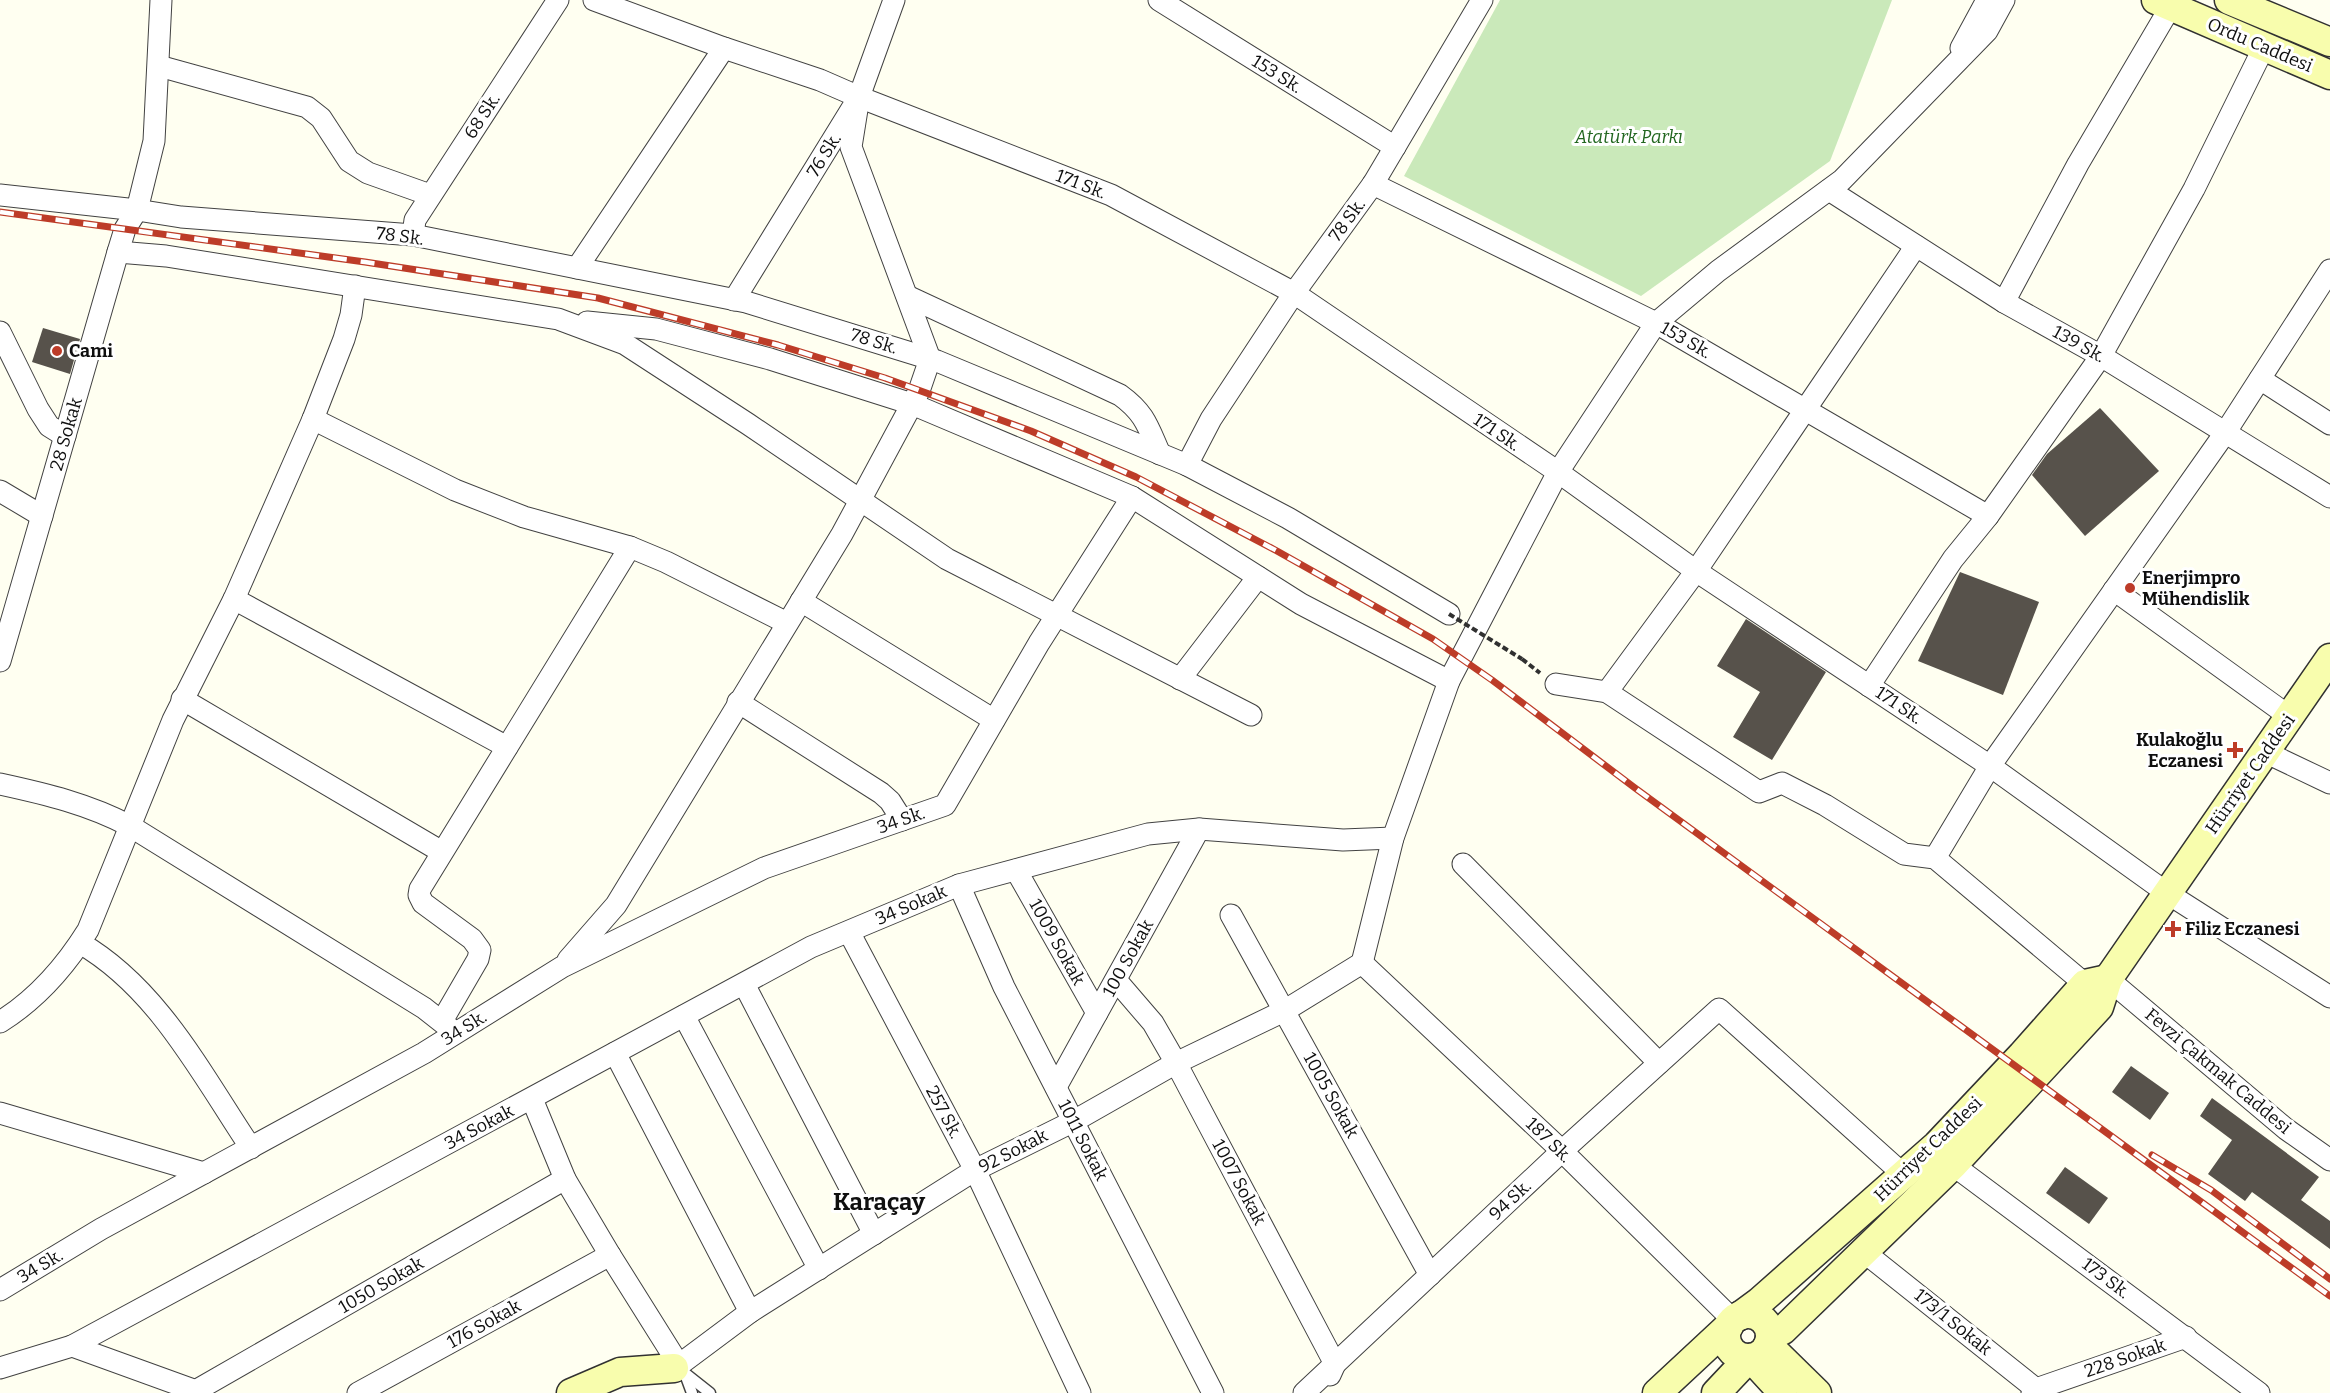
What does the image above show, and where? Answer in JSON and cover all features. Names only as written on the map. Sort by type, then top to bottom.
[{"type":"main road","name":"Ordu Caddesi","points":[[2229,0],[2330,42]]},
{"type":"main road","name":"Ordu Caddesi","points":[[2164,3],[2330,75]]},
{"type":"main road","name":"Hürriyet Caddesi","points":[[1657,1393],[1734,1321],[1759,1302],[1904,1175],[2096,982],[2167,893],[2330,658]]},
{"type":"main road","name":"Hürriyet Caddesi","points":[[1716,1393],[1953,1165],[2099,1007],[2096,982]]},
{"type":"main road","points":[[1760,1349],[1769,1330],[1760,1318],[1747,1314],[1734,1321],[1726,1341],[1734,1354],[1760,1349],[1817,1393]]},
{"type":"main road","points":[[1760,1349],[1784,1393]]},
{"type":"main road","points":[[571,1393],[620,1372],[679,1369]]},
{"type":"main road","points":[[659,1393],[679,1369]]},
{"type":"street","name":"28 Sokak","points":[[0,660],[7,612],[42,516],[125,229],[137,210],[154,141],[161,0]]},
{"type":"street","name":"68 Sk.","points":[[413,235],[415,220],[430,195],[558,0]]},
{"type":"street","name":"171 Sk.","points":[[594,0],[724,48],[820,80],[1111,195],[1294,293],[1558,472],[1696,571],[1990,766],[2167,893],[2330,997]]},
{"type":"street","name":"76 Sk.","points":[[734,300],[859,97],[894,0]]},
{"type":"street","name":"153 Sk.","points":[[1159,0],[1395,147]]},
{"type":"street","points":[[1946,75],[1987,0]]},
{"type":"street","points":[[1362,963],[1393,838],[1449,681],[1558,472],[1656,323],[1718,271],[1842,180],[1987,31],[2004,0]]},
{"type":"street","name":"78 Sk.","points":[[0,195],[181,217],[413,235],[734,300],[930,359],[1187,465],[1211,419],[1294,293],[1373,184],[1480,1]]},
{"type":"street","points":[[2004,302],[2164,3]]},
{"type":"street","points":[[1869,686],[1953,560],[1988,516],[2101,356],[2194,189],[2264,47]]},
{"type":"street","points":[[577,268],[724,48]]},
{"type":"street","points":[[159,66],[307,107],[321,118],[350,161],[368,173],[430,195]]},
{"type":"street","points":[[562,967],[616,905],[801,601],[861,500],[919,391],[930,359],[851,147],[859,97]]},
{"type":"street","name":"153 Sk.","points":[[1373,184],[1656,323],[1988,516]]},
{"type":"street","name":"139 Sk.","points":[[1829,190],[2004,302],[2101,356],[2330,497]]},
{"type":"street","points":[[1607,692],[1696,571],[1916,246]]},
{"type":"street","points":[[118,252],[166,256],[558,319],[656,329],[770,359],[912,404],[1132,497],[1301,604],[1449,681]]},
{"type":"street","points":[[1935,858],[1990,766],[2225,433],[2290,332],[2327,281]]},
{"type":"street","points":[[0,1022],[51,981],[88,930],[182,699],[234,599],[313,419],[344,339],[355,286]]},
{"type":"street","points":[[907,296],[1120,395],[1137,407],[1160,454]]},
{"type":"street","points":[[558,319],[625,344],[947,559],[1251,715]]},
{"type":"street","points":[[0,332],[38,409],[49,426],[65,436]]},
{"type":"street","points":[[2260,379],[2330,424]]},
{"type":"street","points":[[313,419],[472,497],[561,528],[630,547],[704,580],[787,623]]},
{"type":"street","points":[[1187,465],[1288,518],[1449,614]]},
{"type":"street","points":[[0,491],[42,516]]},
{"type":"street","points":[[801,601],[994,720],[1132,497]]},
{"type":"street","points":[[0,784],[60,797],[113,817],[130,826],[449,1027],[480,950],[472,939],[420,899],[420,889],[630,547]]},
{"type":"street","points":[[1180,679],[1258,577]]},
{"type":"street","points":[[2114,590],[2290,717]]},
{"type":"street","points":[[234,599],[507,747]]},
{"type":"street","points":[[1556,684],[1607,692],[1759,792],[1782,783],[1825,805],[1904,854],[1935,858],[2096,982]]},
{"type":"street","points":[[182,699],[442,852]]},
{"type":"street","points":[[738,702],[881,794],[890,801],[902,820]]},
{"type":"street","name":"34 Sk.","points":[[0,1290],[101,1229],[424,1053],[449,1027],[562,967],[764,868],[945,805],[994,720]]},
{"type":"street","points":[[2265,752],[2330,783]]},
{"type":"street","name":"34 Sokak","points":[[0,1368],[72,1346],[811,947],[959,885],[1148,834],[1199,829],[1343,840],[1393,838]]},
{"type":"street","name":"100 Sokak","points":[[1056,1088],[1199,829]]},
{"type":"street","points":[[1463,864],[1659,1063]]},
{"type":"street","name":"1009 Sokak","points":[[1016,870],[1097,1013]]},
{"type":"street","name":"1011 Sokak","points":[[959,885],[1004,987],[1213,1393]]},
{"type":"street","name":"1005 Sokak","points":[[1231,915],[1430,1275]]},
{"type":"street","name":"257 Sk.","points":[[849,932],[975,1170],[1080,1393]]},
{"type":"street","points":[[80,943],[122,972],[166,1021],[251,1148]]},
{"type":"street","name":"92 Sokak","points":[[679,1369],[750,1312],[975,1170],[1074,1121],[1176,1063],[1284,1011],[1362,963]]},
{"type":"street","name":"187 Sk.","points":[[1362,963],[1562,1151],[1734,1321]]},
{"type":"street","name":"1007 Sokak","points":[[1116,980],[1154,1023],[1335,1364]]},
{"type":"street","name":"Fevzi Çakmak Caddesi","points":[[2096,982],[2286,1129],[2330,1160]]},
{"type":"street","points":[[744,984],[874,1234]]},
{"type":"street","name":"94 Sk.","points":[[1304,1393],[1562,1151],[1719,1009],[1904,1175]]},
{"type":"street","points":[[684,1016],[819,1269]]},
{"type":"street","points":[[615,1053],[750,1312]]},
{"type":"street","points":[[531,1099],[565,1179],[679,1369]]},
{"type":"street","points":[[0,1113],[204,1173]]},
{"type":"street","name":"173 Sk.","points":[[1953,1165],[2259,1393]]},
{"type":"street","name":"1050 Sokak","points":[[198,1392],[565,1179]]},
{"type":"street","name":"173/1 Sokak","points":[[1864,1252],[2036,1392]]},
{"type":"street","name":"176 Sokak","points":[[358,1393],[610,1255]]},
{"type":"street","name":"228 Sokak","points":[[2036,1392],[2186,1337]]},
{"type":"street","points":[[72,1346],[198,1392]]},
{"type":"street","points":[[1321,1393],[1335,1364]]},
{"type":"lane","points":[[679,1369],[692,1393]]},
{"type":"lane","points":[[679,1369],[710,1393]]},
{"type":"path","points":[[1449,614],[1522,659]]},
{"type":"green space","name":"Atatürk Parkı","points":[[1500,0],[1892,0],[1830,161],[1641,296],[1404,176]]},
{"type":"building","name":"Cami","points":[[43,328],[80,339],[70,374],[32,362]]},
{"type":"building","points":[[2100,408],[2159,471],[2085,536],[2032,475],[2047,454]]},
{"type":"building","points":[[1960,572],[2039,602],[2003,695],[1918,661]]},
{"type":"building","points":[[1746,619],[1826,672],[1772,760],[1733,737],[1760,692],[1717,666]]},
{"type":"building","points":[[2131,1066],[2169,1093],[2150,1120],[2112,1092]]},
{"type":"building","points":[[2212,1098],[2319,1177],[2301,1200],[2330,1221],[2330,1249],[2252,1192],[2245,1201],[2208,1174],[2232,1140],[2200,1116]]},
{"type":"building","points":[[2065,1167],[2108,1198],[2089,1224],[2046,1193]]},
{"type":"railway","points":[[0,212],[365,262],[598,298],[778,345],[885,378],[1031,431],[1136,477],[1277,551],[1433,639],[2330,1296]]},
{"type":"railway","points":[[2152,1155],[2211,1190],[2330,1279]]},
{"type":"place","name":"Cami","points":[[57,351]]},
{"type":"place","name":"Enerjimpro Mühendislik","points":[[2130,588]]},
{"type":"place","name":"Kulakoğlu Eczanesi","points":[[2235,750]]},
{"type":"place","name":"Filiz Eczanesi","points":[[2173,929]]},
{"type":"district","name":"Karaçay","points":[[879,1202]]}]
